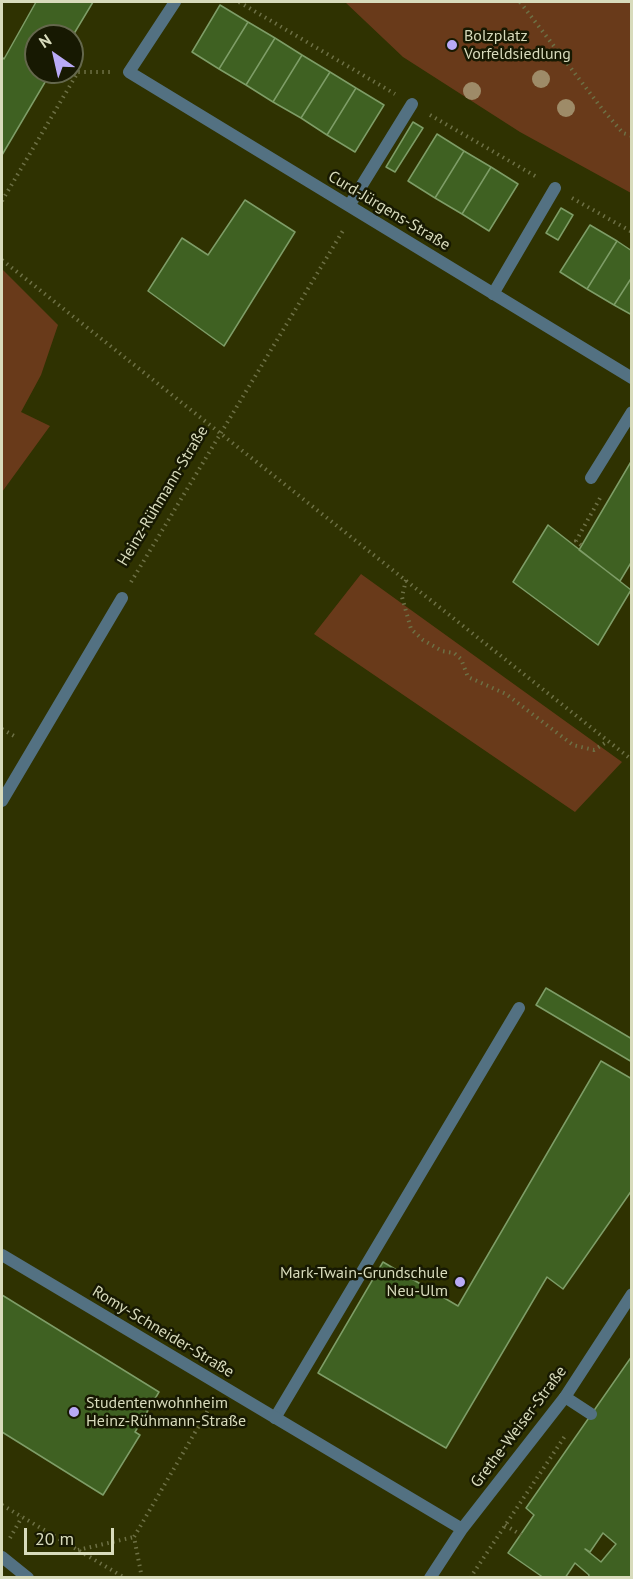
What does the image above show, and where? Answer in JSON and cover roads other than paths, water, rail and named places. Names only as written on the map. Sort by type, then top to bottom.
[{"type":"street","name":"Curd-Jürgens-Straße","points":[[175,2],[129,72],[632,378]]},
{"type":"street","points":[[352,208],[412,104]]},
{"type":"street","points":[[493,294],[555,188]]},
{"type":"street","points":[[591,478],[632,412]]},
{"type":"street","points":[[2,801],[122,598]]},
{"type":"street","points":[[275,1418],[519,1008]]},
{"type":"street","name":"Romy-Schneider-Straße","points":[[2,1255],[462,1529]]},
{"type":"street","name":"Grethe-Weiser-Straße","points":[[430,1578],[462,1529],[565,1396],[632,1294]]},
{"type":"street","points":[[565,1396],[587,1412]]},
{"type":"street","points":[[2,1557],[28,1578]]},
{"type":"place","name":"Bolzplatz Vorfeldsiedlung","points":[[452,45]]},
{"type":"place","name":"Mark-Twain-Grundschule Neu-Ulm","points":[[460,1282]]},
{"type":"place","name":"Studentenwohnheim Heinz-Rühmann-Straße","points":[[74,1412]]}]
